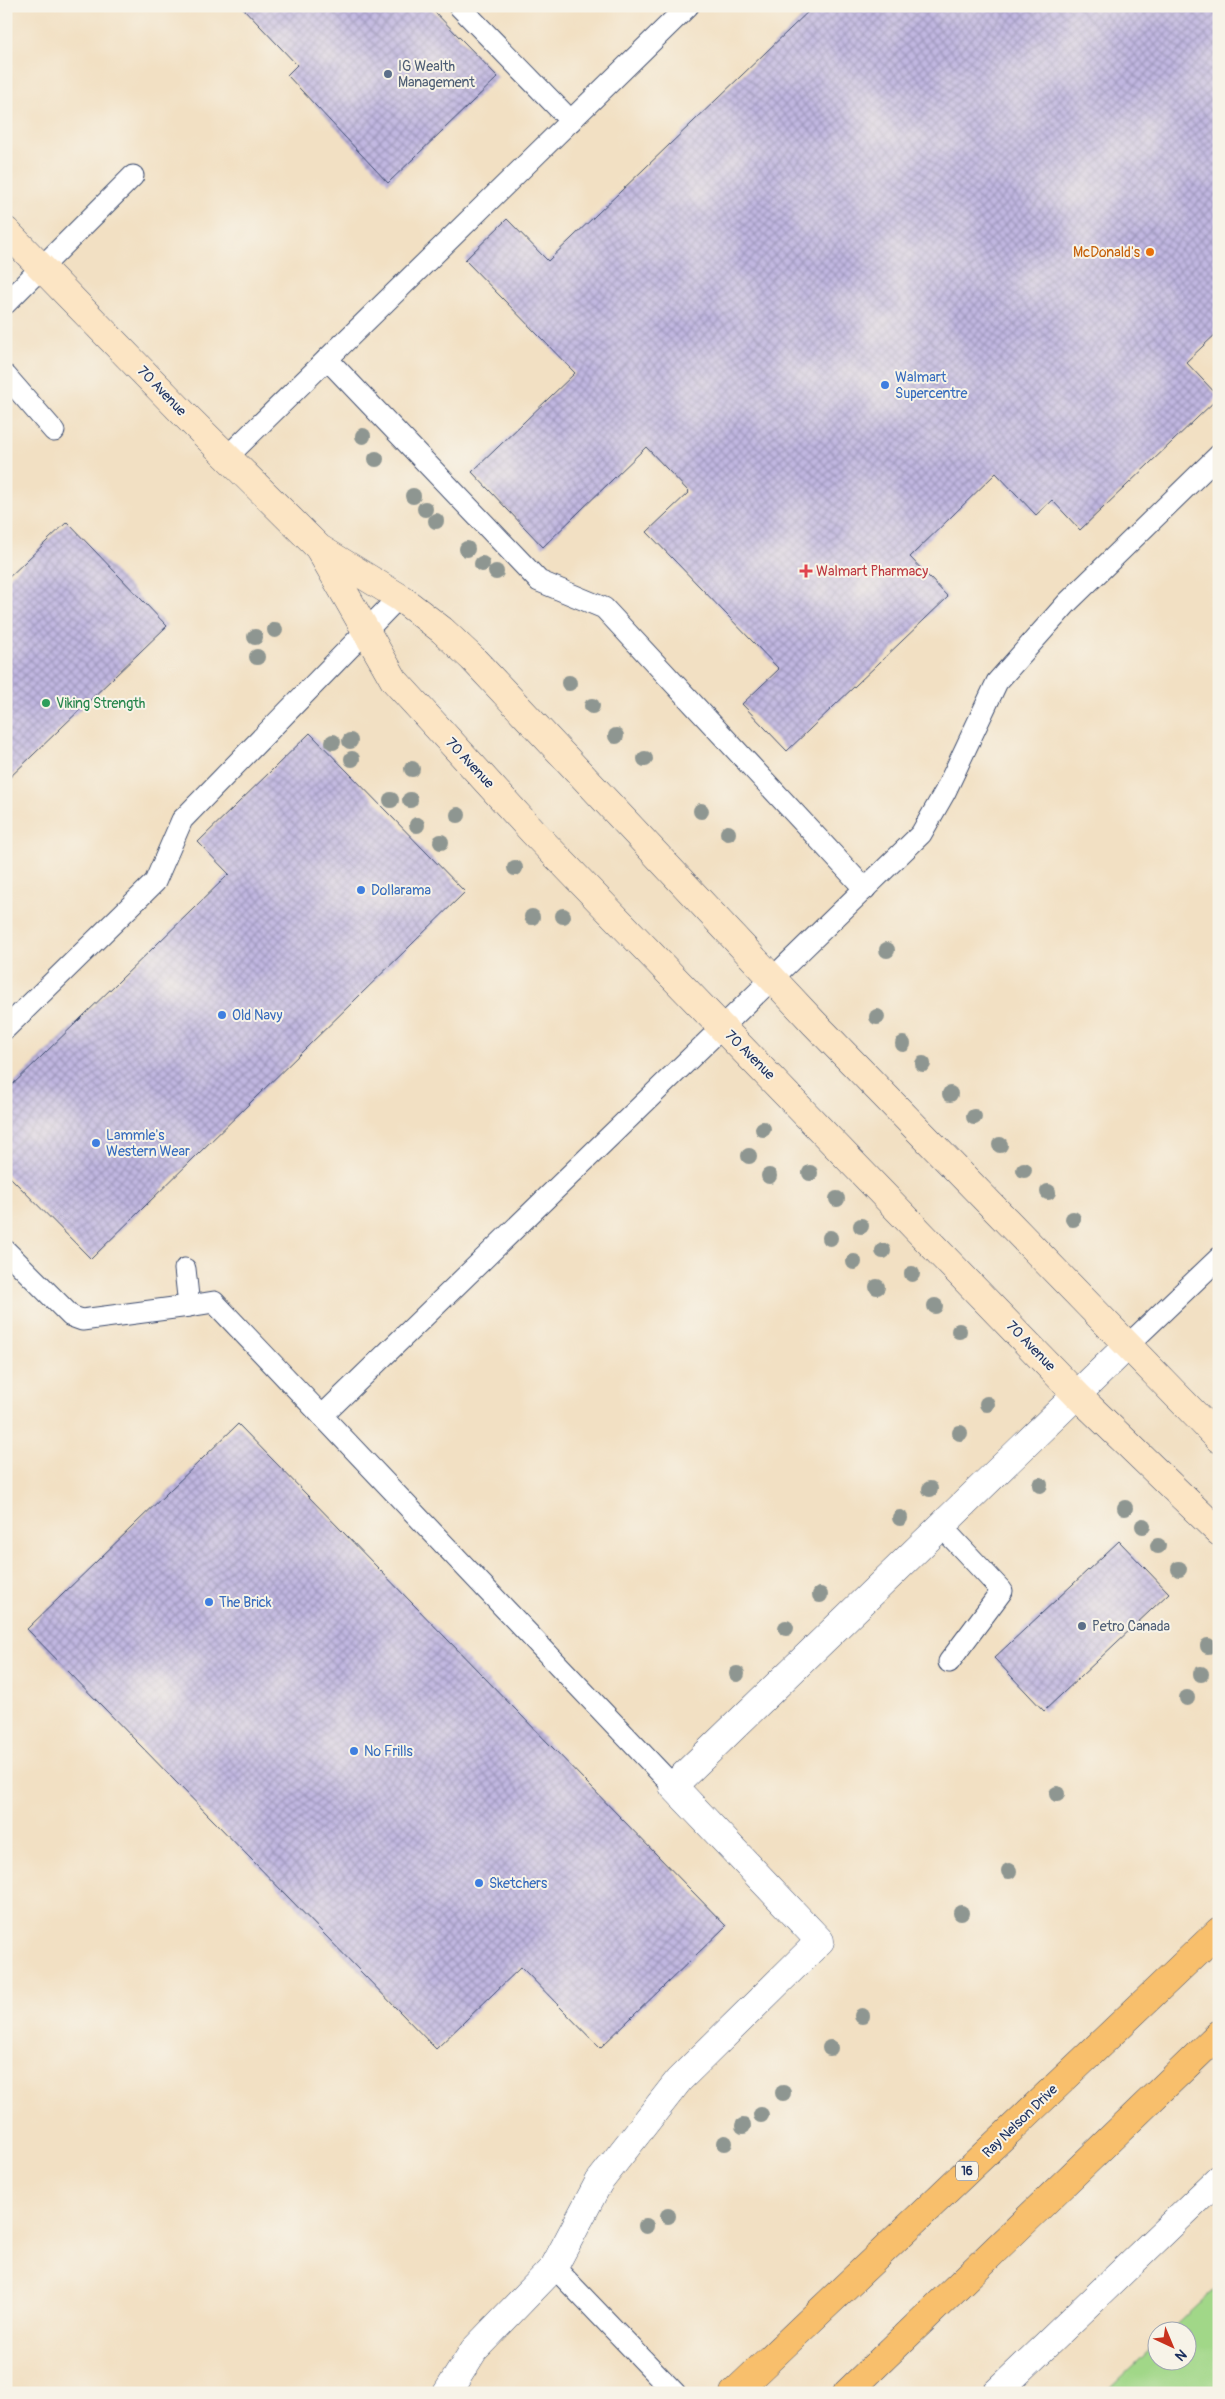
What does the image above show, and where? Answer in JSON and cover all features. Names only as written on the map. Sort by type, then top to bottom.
[{"type":"highway","points":[[1199,1950],[1219,1918]]},
{"type":"highway","name":"Ray Nelson Drive","points":[[734,2393],[1219,1931]]},
{"type":"highway","points":[[847,2393],[1219,2034]]},
{"type":"street","name":"70 Avenue","points":[[6,232],[319,548],[399,597],[442,630],[473,659],[814,1023],[1219,1439]]},
{"type":"street","name":"70 Avenue","points":[[319,548],[394,680],[540,839],[722,1027],[1078,1394],[1219,1532]]},
{"type":"street","points":[[447,2393],[474,2350],[554,2268],[599,2182],[679,2080],[820,1941],[673,1786],[1127,1346]]},
{"type":"street","points":[[996,2393],[1219,2180]]},
{"type":"lane","points":[[459,6],[571,121]]},
{"type":"lane","points":[[227,457],[688,6]]},
{"type":"lane","points":[[6,303],[133,176]]},
{"type":"lane","points":[[327,359],[539,581],[604,608],[865,889]]},
{"type":"lane","points":[[6,376],[54,431]]},
{"type":"lane","points":[[322,1416],[921,834],[944,792],[997,682],[1068,602],[1219,455]]},
{"type":"lane","points":[[6,1028],[155,882],[182,820],[365,629],[399,597]]},
{"type":"lane","points":[[6,1252],[71,1316],[82,1320],[214,1302],[673,1786]]},
{"type":"lane","points":[[1127,1346],[1219,1258]]},
{"type":"lane","points":[[185,1269],[189,1306]]},
{"type":"lane","points":[[941,1526],[1002,1591],[949,1662]]},
{"type":"lane","points":[[554,2268],[676,2393]]},
{"type":"green space","points":[[1219,2285],[1219,2393],[1105,2393],[1148,2352],[1148,2372],[1198,2372],[1198,2322],[1179,2322]]},
{"type":"building","points":[[241,6],[429,6],[498,77],[388,183],[287,75],[297,65]]},
{"type":"building","name":"Walmart Supercentre","points":[[814,6],[1219,6],[1219,331],[1186,362],[1219,397],[1080,530],[1052,500],[1036,515],[996,473],[910,557],[948,597],[787,751],[742,704],[779,669],[647,532],[689,492],[646,447],[543,547],[472,472],[575,373],[465,260],[507,219],[548,261]]},
{"type":"building","name":"Viking Strength","points":[[67,522],[167,626],[6,781],[6,580]]},
{"type":"building","points":[[310,733],[465,892],[91,1259],[6,1173],[6,1091],[229,874],[198,842]]},
{"type":"building","points":[[238,1424],[726,1926],[600,2048],[521,1967],[436,2049],[27,1629]]},
{"type":"building","name":"Petro Canada","points":[[1119,1541],[1169,1593],[1044,1711],[994,1658]]},
{"type":"place","name":"IG Wealth Management","points":[[388,74]]},
{"type":"place","name":"McDonald's","points":[[1150,252]]},
{"type":"place","name":"Walmart Supercentre","points":[[885,385]]},
{"type":"place","name":"Walmart Pharmacy","points":[[806,571]]},
{"type":"place","name":"Viking Strength","points":[[46,703]]},
{"type":"place","name":"Dollarama","points":[[361,890]]},
{"type":"place","name":"Old Navy","points":[[222,1015]]},
{"type":"place","name":"Lammle's Western Wear","points":[[96,1143]]},
{"type":"place","name":"The Brick","points":[[209,1602]]},
{"type":"place","name":"Petro Canada","points":[[1082,1626]]},
{"type":"place","name":"No Frills","points":[[354,1751]]},
{"type":"place","name":"Sketchers","points":[[479,1883]]}]
